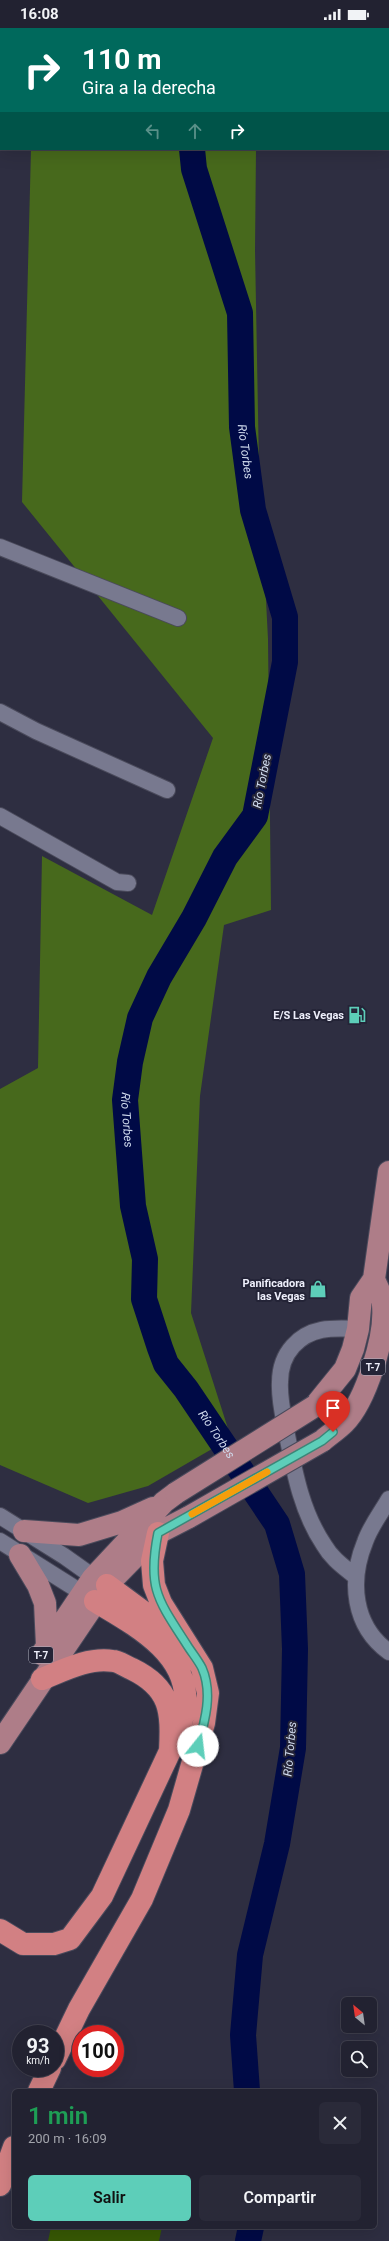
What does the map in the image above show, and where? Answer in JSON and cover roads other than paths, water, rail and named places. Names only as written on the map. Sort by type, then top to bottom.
[{"type":"highway","points":[[64,2040],[79,2009],[142,1899],[179,1810],[204,1722],[208,1693],[202,1668],[161,1603],[154,1585],[152,1561],[158,1533]]},
{"type":"highway","points":[[94,1589],[188,1646]]},
{"type":"highway","points":[[0,1930],[23,1944],[54,1944],[70,1939],[102,1896],[170,1751],[182,1722],[186,1704],[184,1684],[172,1658],[148,1634],[94,1589]]},
{"type":"highway","points":[[42,1679],[76,1665],[114,1660],[142,1674],[156,1684],[166,1700],[171,1725],[170,1751]]},
{"type":"highway","points":[[40,2089],[46,2077]]},
{"type":"highway","points":[[0,2185],[12,2152]]},
{"type":"main road","name":"T-7","points":[[0,1717],[47,1646],[170,1498],[315,1406],[345,1369],[353,1349],[358,1329],[361,1298],[374,1279],[389,1172]]},
{"type":"main road","name":"T-7","points":[[94,1589],[158,1533],[322,1441],[344,1422],[363,1392],[373,1368],[378,1349],[384,1304],[374,1279]]},
{"type":"main road","points":[[24,1531],[79,1535],[122,1522],[170,1498]]},
{"type":"main road","points":[[20,1555],[38,1585],[45,1603],[47,1646]]},
{"type":"main road","points":[[0,1743],[42,1679],[94,1589]]},
{"type":"street","points":[[0,547],[178,618]]},
{"type":"street","points":[[0,712],[36,731],[167,790]]},
{"type":"street","points":[[0,816],[117,882],[128,883]]},
{"type":"street","points":[[356,1577],[334,1559],[323,1545],[297,1487],[281,1402],[280,1382],[283,1362],[293,1346],[306,1335],[319,1329],[358,1329]]},
{"type":"street","points":[[389,1499],[365,1542],[356,1577],[356,1601],[365,1626],[382,1647],[389,1652]]},
{"type":"street","points":[[0,1516],[64,1556],[94,1589]]},
{"type":"street","points":[[0,1541],[20,1555],[94,1589]]},
{"type":"waterway","name":"Río Torbes","points":[[192,150],[194,169],[240,313],[242,427],[253,510],[285,617],[285,662],[255,816],[225,857],[194,918],[159,977],[140,1018],[130,1062],[125,1100],[133,1206],[145,1259],[144,1299],[160,1348],[166,1364],[186,1389],[277,1524],[292,1574],[295,1649],[293,1748],[277,1844],[250,1955],[243,2035],[247,2089]]},
{"type":"waterway","name":"Río Torbes","points":[[248,2241],[251,2229]]},
{"type":"place","name":"E/S Las Vegas","points":[[357,1015]]},
{"type":"place","name":"Panificadora las Vegas","points":[[318,1289]]}]
